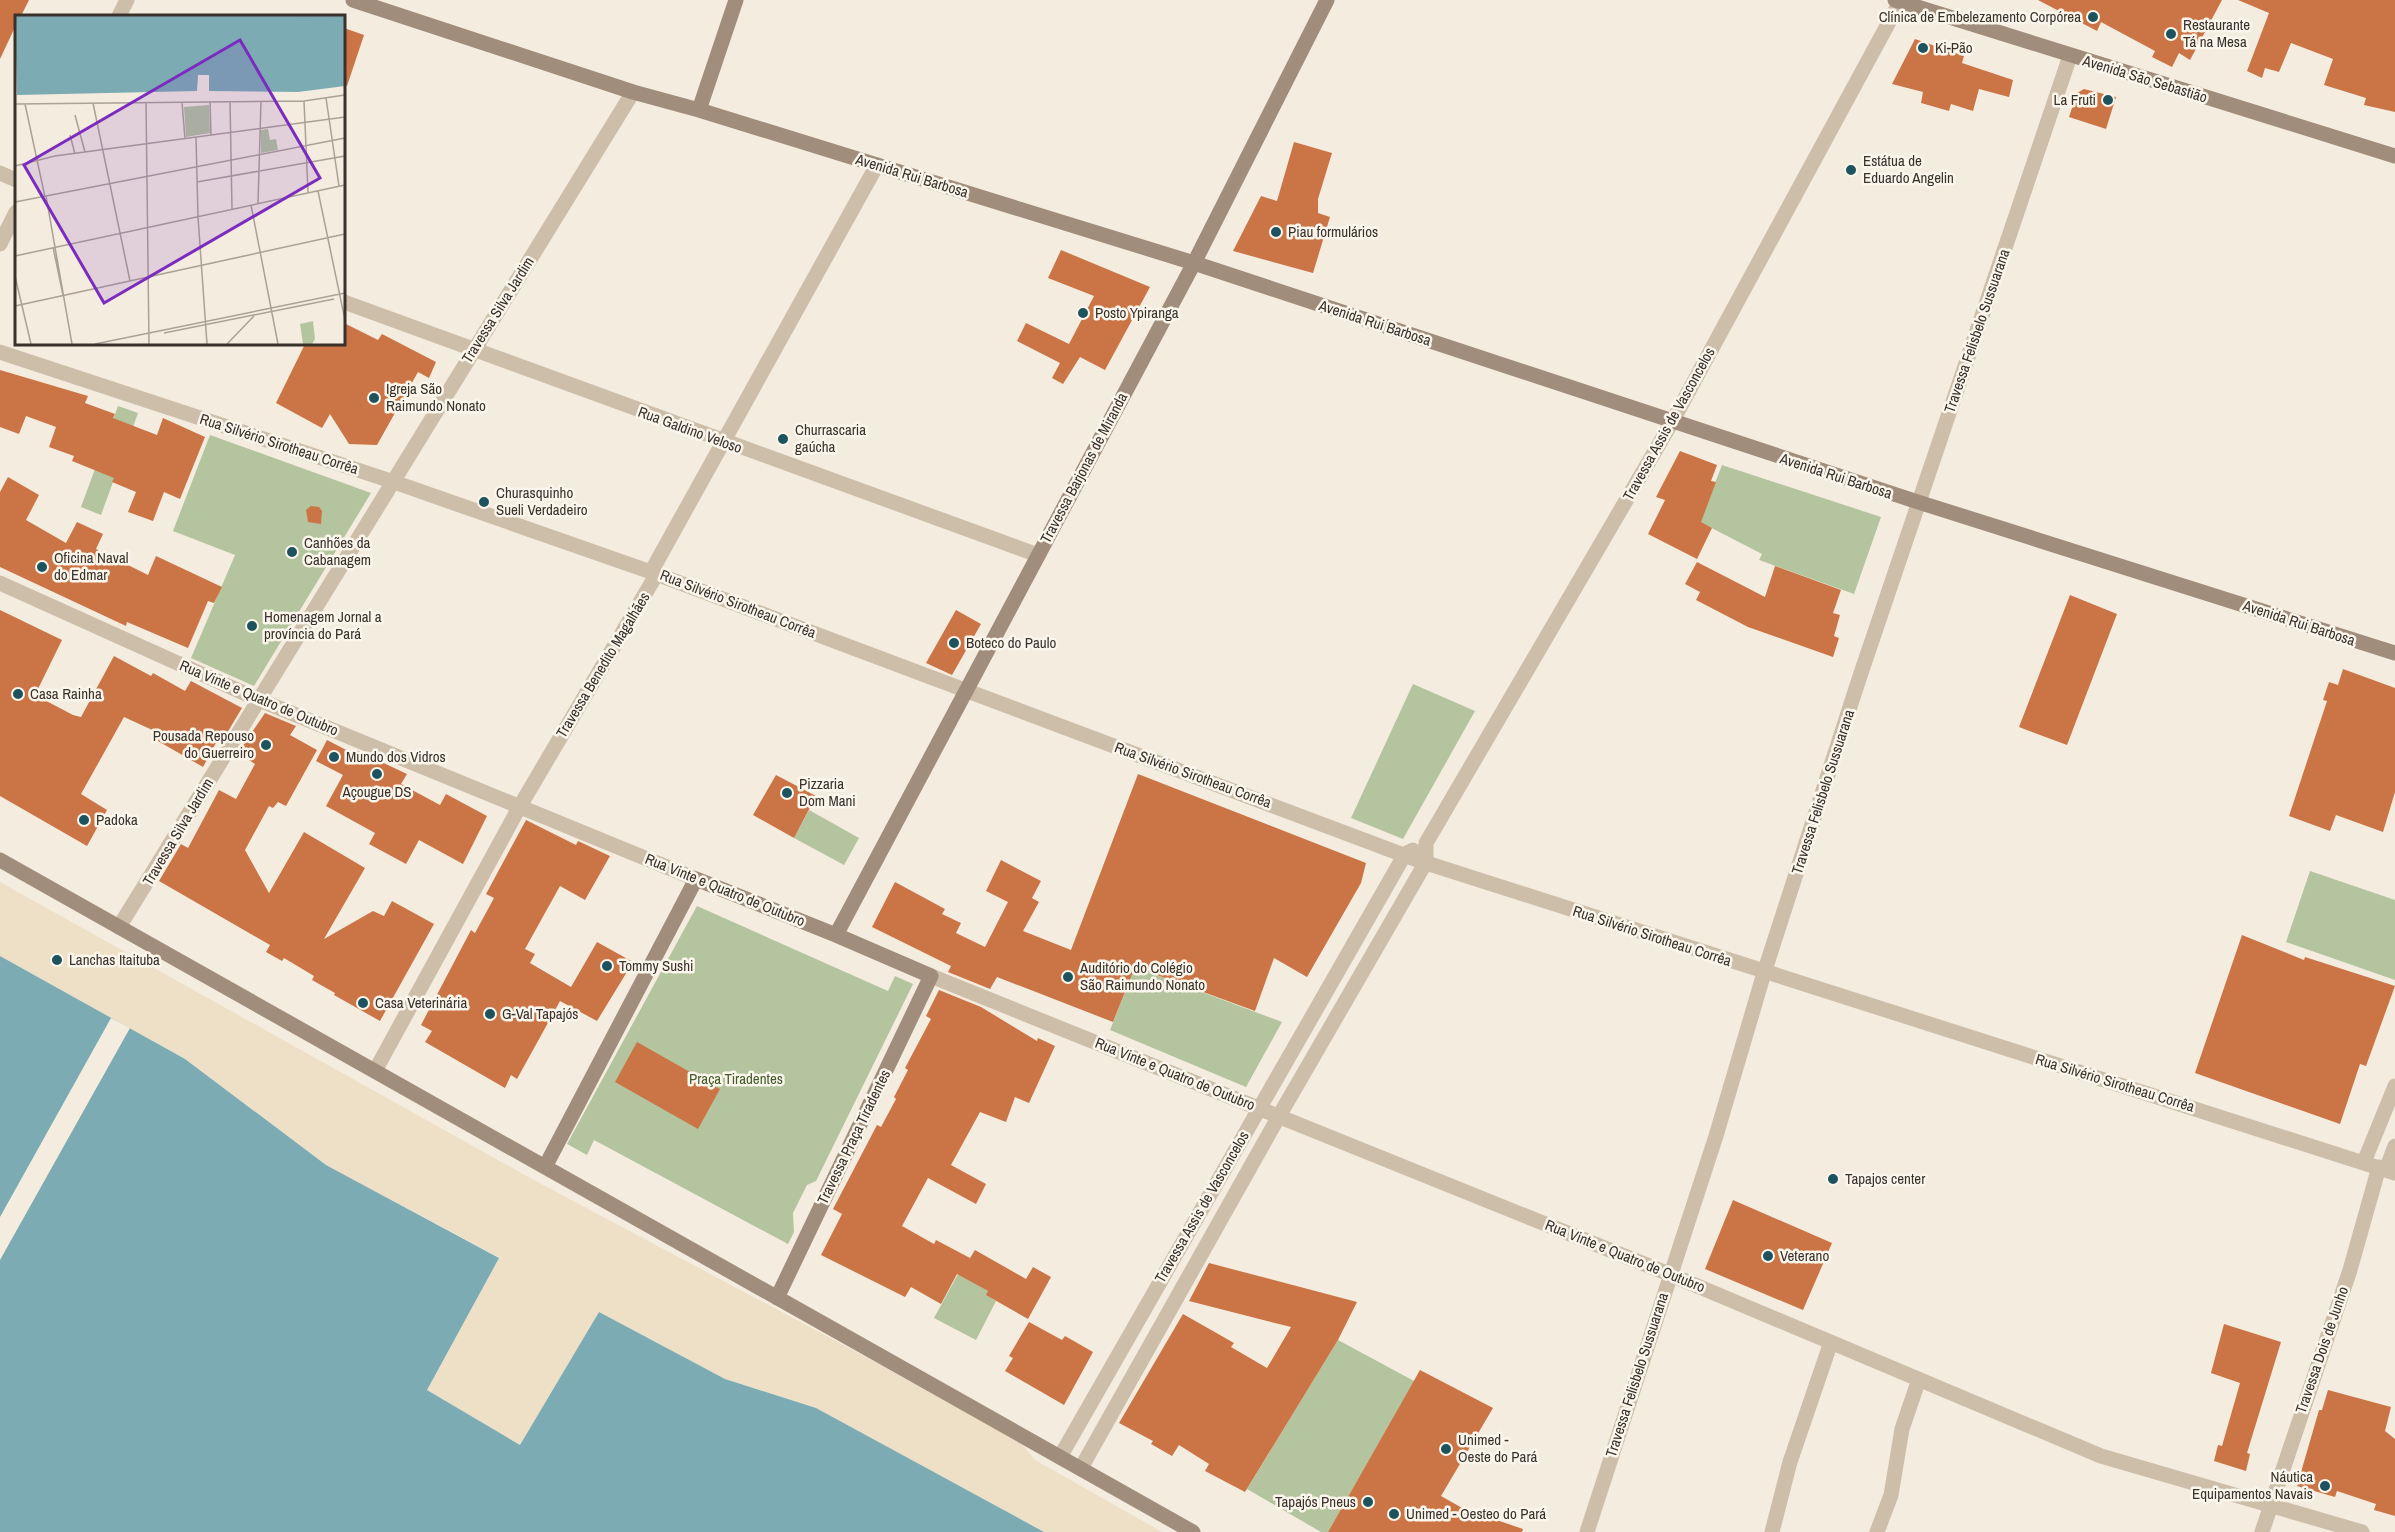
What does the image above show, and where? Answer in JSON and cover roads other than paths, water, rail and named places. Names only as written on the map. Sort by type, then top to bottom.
[{"type":"street","points":[[119,15],[127,0]]},
{"type":"street","name":"Avenida Rui Barbosa","points":[[353,0],[633,92],[699,110],[1194,263],[1918,502],[2395,653]]},
{"type":"street","points":[[699,110],[736,0]]},
{"type":"street","name":"Travessa Barjonas de Miranda","points":[[836,934],[1194,263],[1327,0]]},
{"type":"street","name":"Avenida São Sebastião","points":[[1899,1],[2395,156]]},
{"type":"street","name":"Travessa Assis de Vasconcelos","points":[[1426,843],[1672,422],[1899,1]]},
{"type":"street","name":"Travessa Felisbelo Sussuarana","points":[[1587,1532],[1669,1274],[1716,1136],[1764,973],[1918,502],[2070,56]]},
{"type":"street","name":"Travessa Silva Jardim","points":[[119,927],[391,481],[633,92]]},
{"type":"street","name":"Travessa Benedito Magalhães","points":[[375,1071],[520,806],[655,577],[651,572],[877,165]]},
{"type":"street","points":[[0,173],[15,180]]},
{"type":"street","points":[[0,244],[15,214]]},
{"type":"street","name":"Rua Galdino Veloso","points":[[345,302],[473,351],[1038,555]]},
{"type":"street","name":"Rua Silvério Sirotheau Corrêa","points":[[0,352],[391,481],[651,572],[1426,862],[1764,973],[2381,1168]]},
{"type":"street","name":"Rua Vinte e Quatro de Outubro","points":[[0,582],[257,699],[836,934],[931,976],[1669,1274],[2101,1456],[2362,1532]]},
{"type":"street","points":[[1405,854],[1426,843],[1426,862]]},
{"type":"street","name":"Travessa Assis de Vasconcelos","points":[[1060,1456],[1405,854]]},
{"type":"street","points":[[0,861],[1194,1532]]},
{"type":"street","name":"Travessa Assis de Vasconcelos","points":[[1081,1468],[1279,1116],[1426,862]]},
{"type":"street","points":[[545,1167],[696,879]]},
{"type":"street","name":"Travessa Praça Tiradentes","points":[[777,1298],[931,976]]},
{"type":"street","name":"Travessa Dois de Junho","points":[[2262,1532],[2350,1270],[2381,1168],[2395,1086]]},
{"type":"street","points":[[2381,1168],[2395,1146]]},
{"type":"street","points":[[1772,1532],[1790,1462],[1831,1342]]},
{"type":"street","points":[[1877,1532],[1891,1495],[1902,1429],[1919,1379]]},
{"type":"water","points":[[0,956],[185,1059],[326,1165],[499,1258],[427,1390],[520,1445],[599,1312],[725,1379],[816,1408],[1044,1532],[0,1532]]},
{"type":"place","name":"Clínica de Embelezamento Corpórea","points":[[2093,17]]},
{"type":"place","name":"Restaurante Tá na Mesa","points":[[2171,34]]},
{"type":"place","name":"Ki-Pão","points":[[1923,48]]},
{"type":"place","name":"La Fruti","points":[[2108,100]]},
{"type":"place","name":"Estátua de Eduardo Angelin","points":[[1851,170]]},
{"type":"place","name":"Piau formulários","points":[[1276,232]]},
{"type":"place","name":"Posto Ypiranga","points":[[1083,313]]},
{"type":"place","name":"Igreja São Raimundo Nonato","points":[[374,398]]},
{"type":"place","name":"Churrascaria gaúcha","points":[[783,439]]},
{"type":"place","name":"Churasquinho Sueli Verdadeiro","points":[[484,502]]},
{"type":"place","name":"Canhões da Cabanagem","points":[[292,552]]},
{"type":"place","name":"Oficina Naval do Edmar","points":[[42,567]]},
{"type":"place","name":"Homenagem Jornal a província do Pará","points":[[252,626]]},
{"type":"place","name":"Boteco do Paulo","points":[[954,643]]},
{"type":"place","name":"Casa Rainha","points":[[18,694]]},
{"type":"place","name":"Pousada Repouso do Guerreiro","points":[[266,745]]},
{"type":"place","name":"Mundo dos Vidros","points":[[334,757]]},
{"type":"place","name":"Açougue DS","points":[[377,774]]},
{"type":"place","name":"Pizzaria Dom Mani","points":[[787,793]]},
{"type":"place","name":"Padoka","points":[[84,820]]},
{"type":"place","name":"Lanchas Itaituba","points":[[57,960]]},
{"type":"place","name":"Tommy Sushi","points":[[607,966]]},
{"type":"place","name":"Auditório do Colégio São Raimundo Nonato","points":[[1068,977]]},
{"type":"place","name":"Casa Veterinária","points":[[363,1003]]},
{"type":"place","name":"G-Val Tapajós","points":[[490,1014]]},
{"type":"place","name":"Tapajos center","points":[[1833,1179]]},
{"type":"place","name":"Veterano","points":[[1768,1256]]},
{"type":"place","name":"Unimed - Oeste do Pará","points":[[1446,1449]]},
{"type":"place","name":"Náutica Equipamentos Navais","points":[[2325,1486]]},
{"type":"place","name":"Tapajós Pneus","points":[[1368,1502]]},
{"type":"place","name":"Unimed - Oesteo do Pará","points":[[1394,1514]]},
{"type":"park label","name":"Praça Tiradentes","points":[[736,1079]]}]
